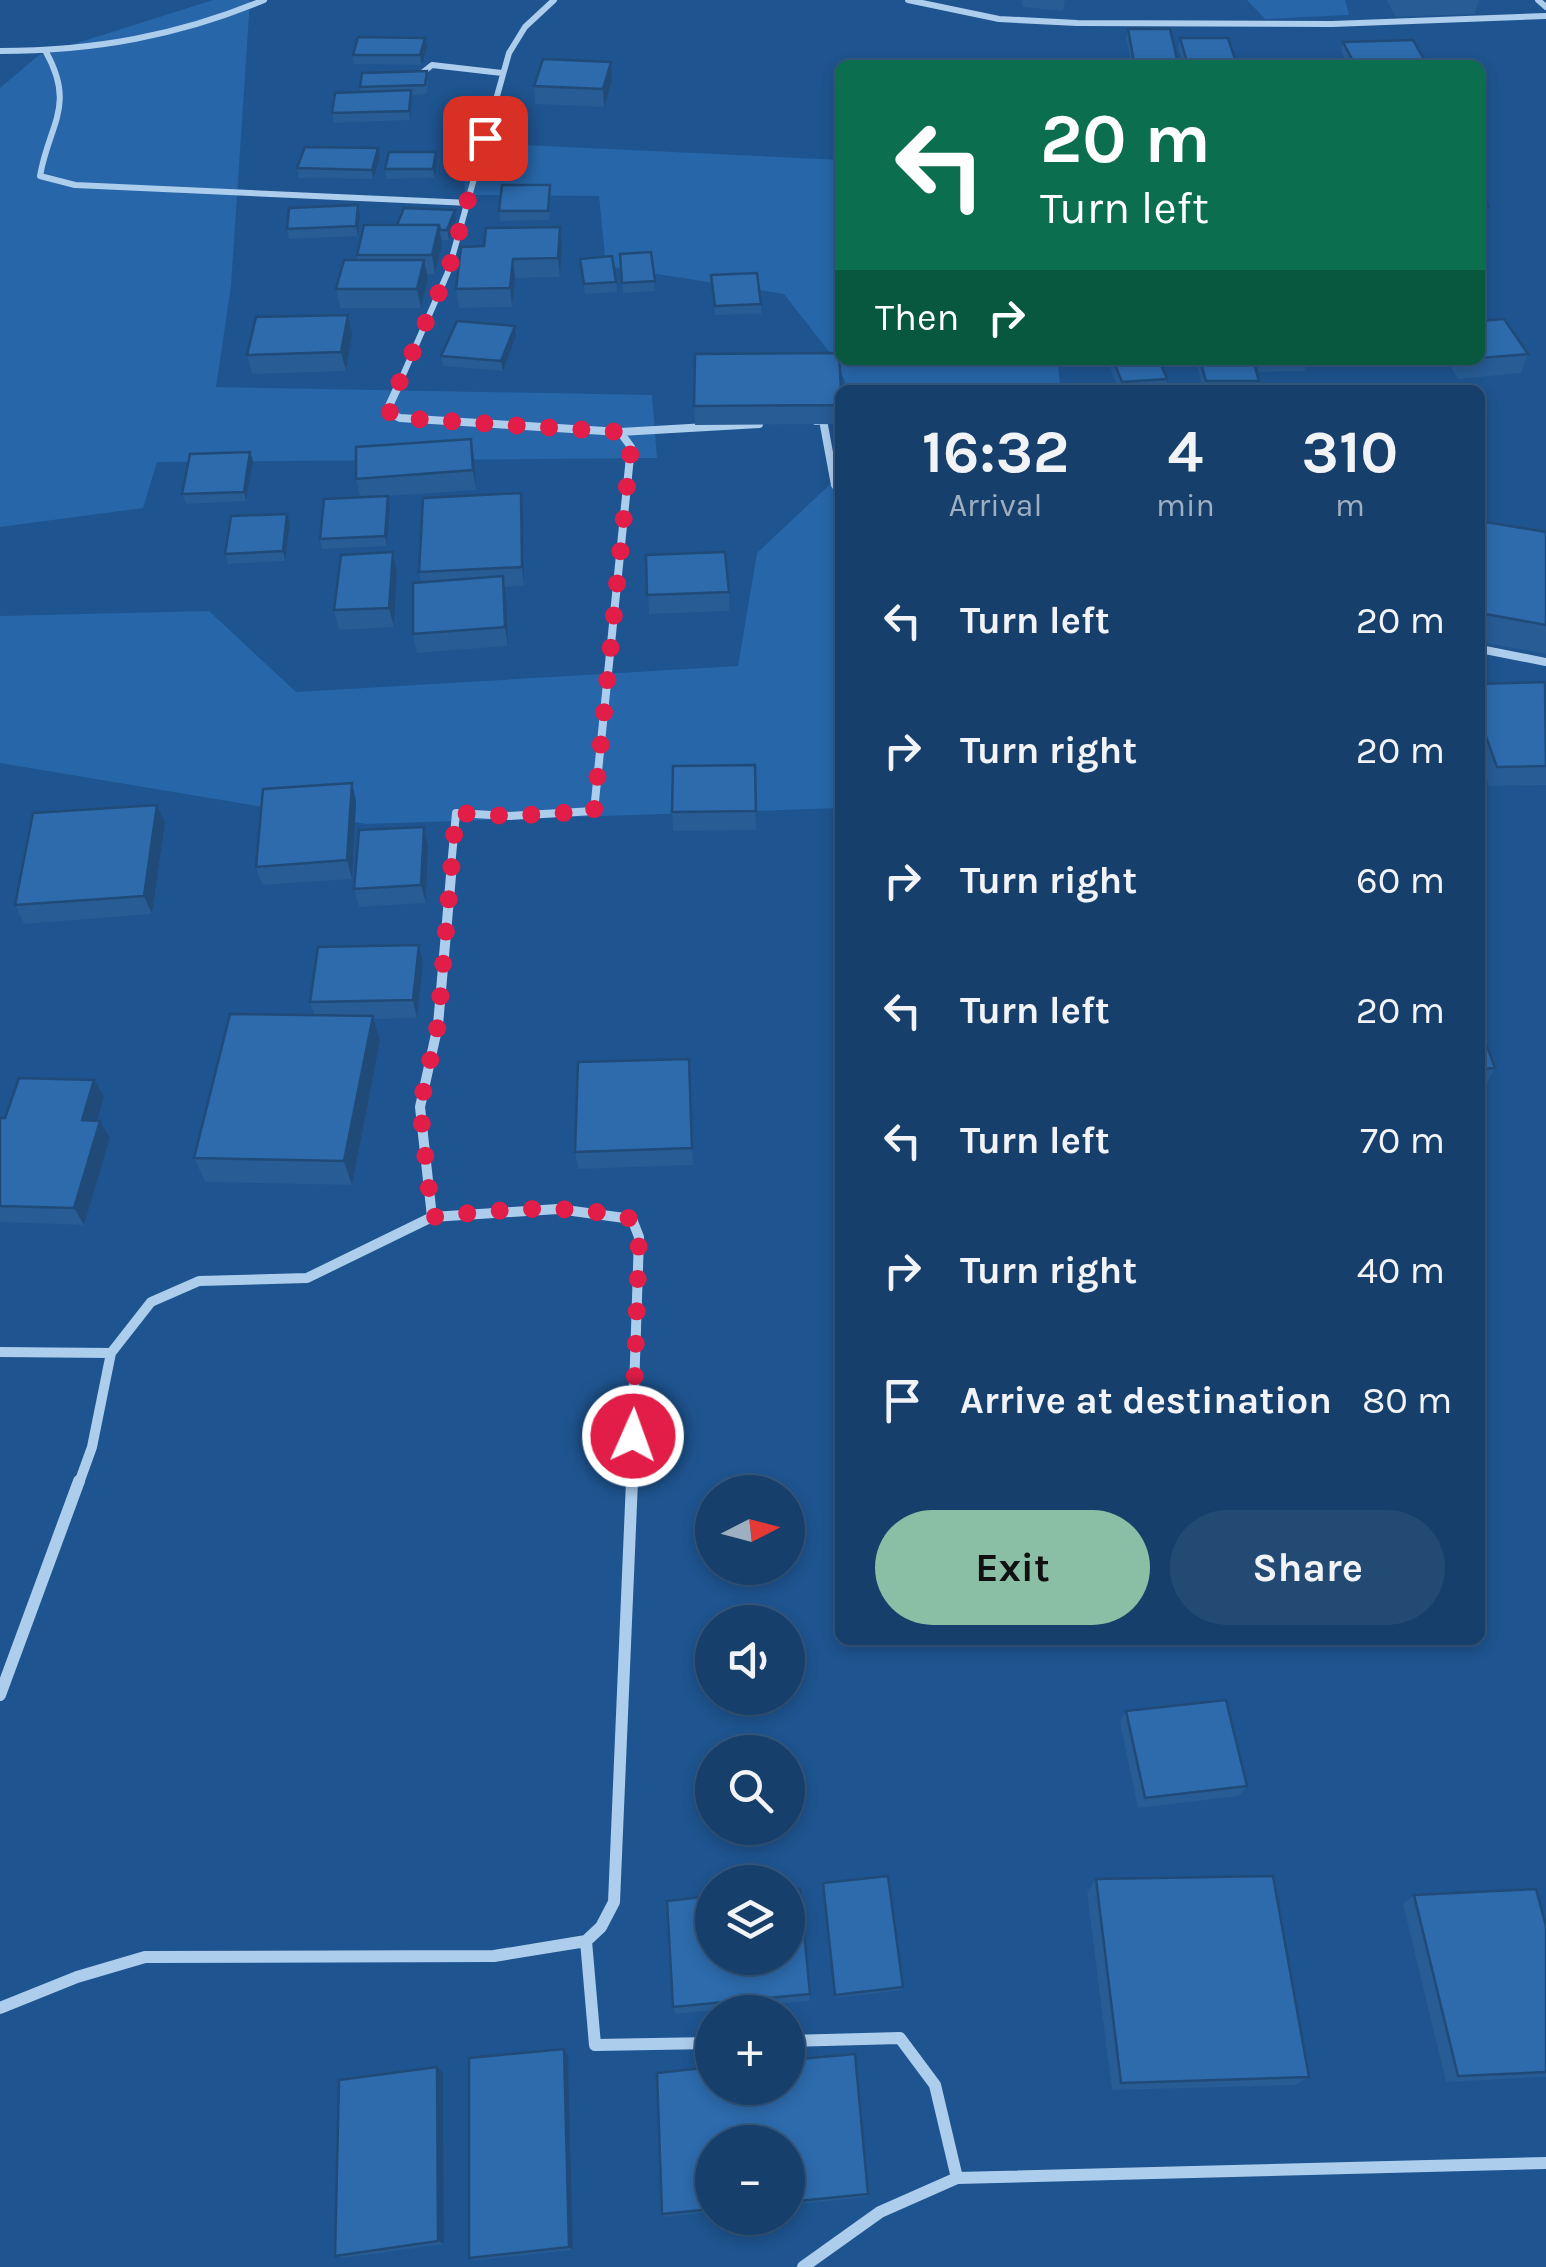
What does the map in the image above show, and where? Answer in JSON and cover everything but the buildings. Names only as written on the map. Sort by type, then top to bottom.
[{"type":"street","points":[[0,51],[46,52],[163,38],[264,0]]},
{"type":"street","points":[[554,0],[525,27],[509,52],[448,272],[395,392],[390,414],[400,418],[620,432],[768,423]]},
{"type":"street","points":[[908,0],[1000,18],[1076,22],[1332,24],[1546,16]]},
{"type":"street","points":[[1538,0],[1546,7]]},
{"type":"street","points":[[46,52],[63,85],[63,105],[41,169],[40,176],[46,180],[75,185],[470,203]]},
{"type":"street","points":[[416,77],[427,66],[438,65],[502,72]]},
{"type":"street","points":[[804,421],[823,420],[835,485]]},
{"type":"street","points":[[432,1217],[420,1107],[438,1025],[456,813],[509,816],[594,811],[631,447],[620,432]]},
{"type":"street","points":[[1485,651],[1546,662]]},
{"type":"street","points":[[0,1695],[92,1446],[111,1354],[151,1302],[200,1281],[308,1278],[432,1217],[487,1211],[603,1211],[632,1219],[639,1237],[628,1595],[614,1902],[601,1927],[586,1941],[494,1956],[145,1957],[77,1977],[0,2008]]},
{"type":"street","points":[[0,1352],[111,1354]]},
{"type":"street","points":[[586,1941],[595,2045],[695,2042]]},
{"type":"street","points":[[805,2041],[900,2038],[935,2085],[957,2178]]},
{"type":"street","points":[[803,2267],[880,2212],[957,2178],[1546,2163]]},
{"type":"shaded area","points":[[213,0],[250,0],[231,286],[216,387],[652,395],[657,458],[157,462],[143,508],[0,527],[0,88],[39,55]]},
{"type":"shaded area","points":[[1247,0],[1345,0],[1349,15],[1265,19]]},
{"type":"shaded area","points":[[463,142],[835,160],[835,359],[784,294],[606,266],[599,196],[465,195]]},
{"type":"shaded area","points":[[838,365],[1058,365],[1060,385],[846,385]]},
{"type":"shaded area","points":[[835,480],[835,808],[366,824],[0,763],[0,616],[209,611],[296,692],[738,666],[757,553]]},
{"type":"route","points":[[485,138],[448,272],[406,364],[389,406],[390,414],[400,418],[620,432],[630,440],[631,447],[594,811],[509,816],[456,813],[438,1025],[420,1107],[432,1217],[487,1211],[603,1211],[632,1219],[639,1237],[633,1436]]}]
